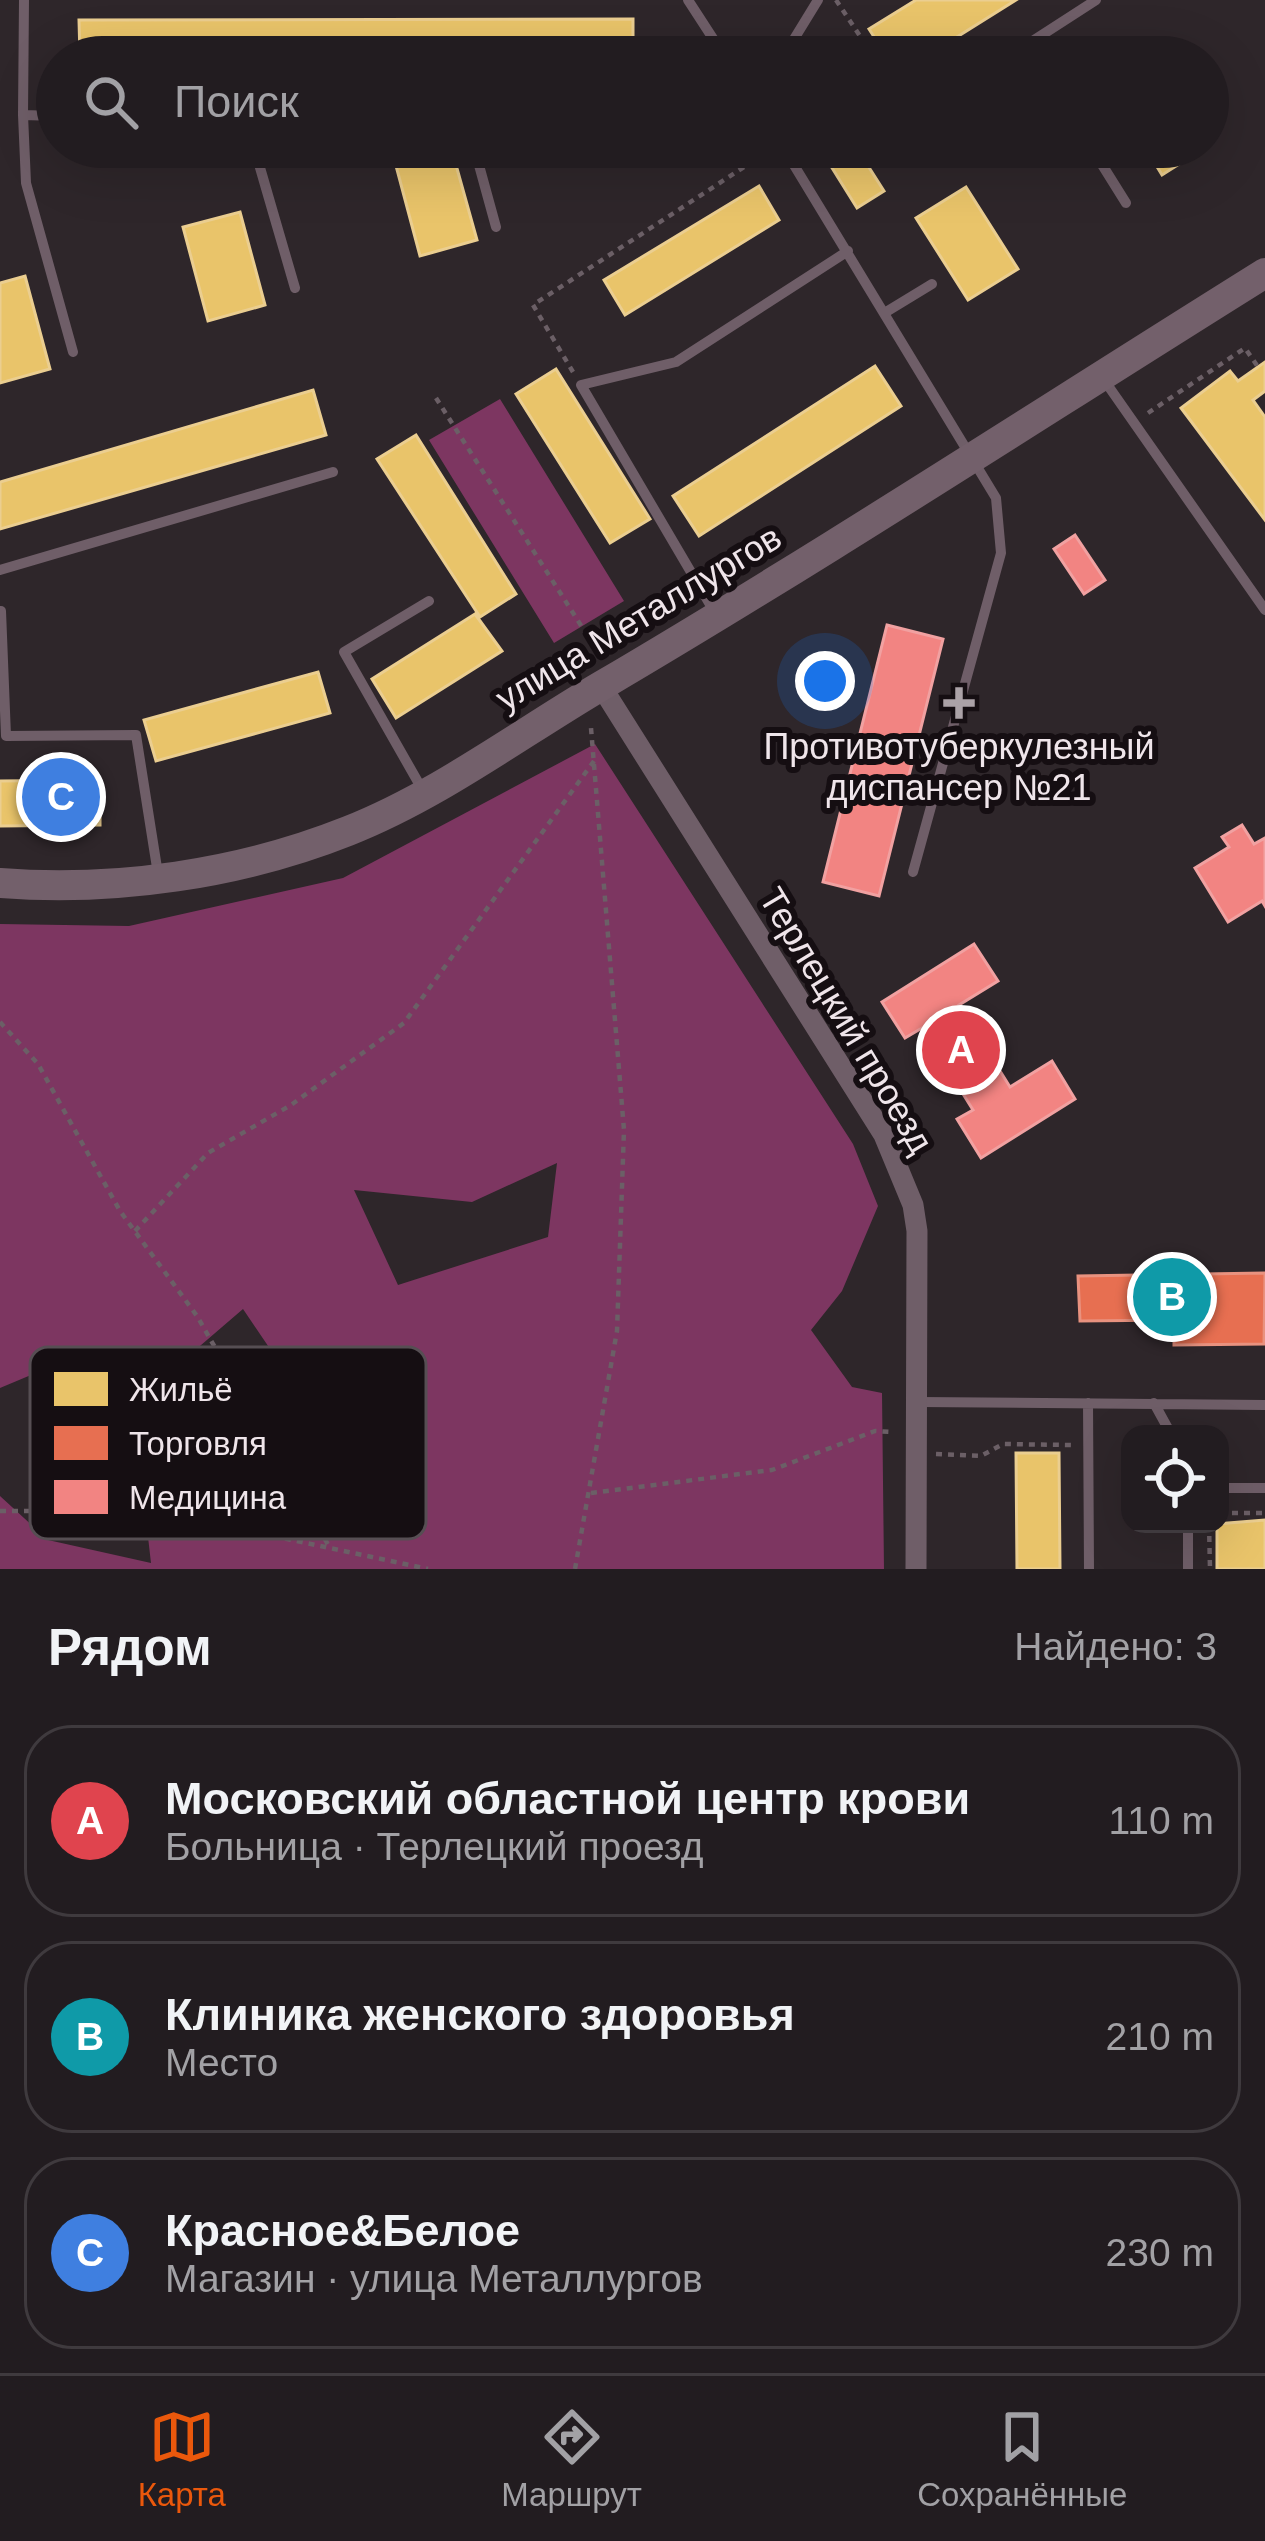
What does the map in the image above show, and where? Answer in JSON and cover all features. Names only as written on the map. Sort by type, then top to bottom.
[{"type":"street","name":"улица Металлургов","points":[[0,883],[64,888],[159,877],[302,847],[383,816],[717,615],[1265,273]]},
{"type":"street","name":"Терлецкий проезд","points":[[601,686],[884,1135],[903,1177],[916,1231],[916,1569]]},
{"type":"lane","points":[[24,0],[26,184],[73,352]]},
{"type":"lane","points":[[688,0],[711,36]]},
{"type":"lane","points":[[796,36],[818,0]]},
{"type":"lane","points":[[1040,36],[1096,0]]},
{"type":"lane","points":[[23,115],[36,115]]},
{"type":"lane","points":[[260,168],[295,288]]},
{"type":"lane","points":[[480,168],[496,227]]},
{"type":"lane","points":[[792,168],[886,312],[996,498],[1001,553],[913,872]]},
{"type":"lane","points":[[1104,168],[1126,203]]},
{"type":"lane","points":[[717,615],[581,385],[676,362],[848,251]]},
{"type":"lane","points":[[886,312],[932,284]]},
{"type":"lane","points":[[1100,375],[1265,610]]},
{"type":"lane","points":[[0,570],[333,472]]},
{"type":"lane","points":[[424,792],[344,652],[429,601]]},
{"type":"lane","points":[[1,610],[6,736],[136,735],[159,877]]},
{"type":"lane","points":[[919,1402],[1265,1405]]},
{"type":"lane","points":[[1088,1402],[1089,1569]]},
{"type":"lane","points":[[1154,1403],[1166,1425]]},
{"type":"lane","points":[[1229,1488],[1265,1488]]},
{"type":"lane","points":[[1187,1533],[1188,1569]]},
{"type":"path","points":[[836,0],[860,36]]},
{"type":"path","points":[[581,385],[533,305],[745,168]]},
{"type":"path","points":[[1133,423],[1244,349],[1258,367]]},
{"type":"path","points":[[436,398],[596,649]]},
{"type":"path","points":[[575,1569],[617,1330],[624,1130],[592,728]]},
{"type":"path","points":[[135,1231],[208,1153],[291,1105],[404,1023],[594,760]]},
{"type":"path","points":[[0,1022],[38,1064],[135,1231],[215,1347]]},
{"type":"path","points":[[589,1494],[772,1470],[875,1431],[898,1434]]},
{"type":"path","points":[[936,1454],[981,1456],[1003,1444],[1088,1446]]},
{"type":"path","points":[[1229,1514],[1265,1513]]},
{"type":"path","points":[[1209,1533],[1210,1569]]},
{"type":"path","points":[[288,1539],[428,1569]]},
{"type":"path","points":[[325,1539],[330,1548]]},
{"type":"shaded area","points":[[500,399],[624,601],[554,643],[429,440]]},
{"type":"shaded area","points":[[595,744],[853,1144],[878,1206],[842,1291],[811,1330],[852,1387],[882,1393],[884,1569],[0,1569],[0,1496],[30,1524],[30,1539],[151,1563],[148,1539],[426,1539],[426,1347],[269,1347],[243,1309],[199,1347],[30,1347],[30,1375],[0,1388],[0,924],[129,926],[343,878]],"holes":[[[557,1163],[548,1237],[398,1285],[354,1190],[472,1202]]]},
{"type":"building: Жильё","points":[[916,0],[1016,0],[959,36],[874,36],[869,29]]},
{"type":"building: Жильё","points":[[633,19],[633,36],[79,36],[79,20]]},
{"type":"building: Жильё","points":[[397,168],[457,168],[477,240],[420,256]]},
{"type":"building: Жильё","points":[[832,168],[869,168],[884,191],[857,208]]},
{"type":"building: Жильё","points":[[759,186],[779,220],[625,315],[604,280]]},
{"type":"building: Жильё","points":[[966,187],[1018,269],[968,300],[916,218]]},
{"type":"building: Жильё","points":[[240,212],[265,305],[208,321],[183,227]]},
{"type":"building: Жильё","points":[[25,276],[50,369],[0,383],[0,283]]},
{"type":"building: Жильё","points":[[1265,362],[1265,391],[1253,400],[1265,417],[1265,520],[1181,408],[1230,371],[1238,381]]},
{"type":"building: Жильё","points":[[875,366],[901,406],[699,536],[673,496]]},
{"type":"building: Жильё","points":[[556,369],[650,519],[610,543],[516,394]]},
{"type":"building: Жильё","points":[[313,390],[326,435],[0,529],[0,482]]},
{"type":"building: Жильё","points":[[416,435],[516,594],[480,617],[377,459]]},
{"type":"building: Жильё","points":[[475,614],[502,651],[396,718],[372,679]]},
{"type":"building: Жильё","points":[[318,672],[330,713],[156,761],[144,720]]},
{"type":"building: Жильё","points":[[100,780],[100,825],[0,826],[0,781]]},
{"type":"building: Жильё","points":[[1016,1453],[1059,1453],[1060,1569],[1017,1569]]},
{"type":"building: Жильё","points":[[1265,1520],[1265,1569],[1217,1569],[1217,1533],[1229,1533],[1229,1523]]},
{"type":"building: Торговля","points":[[1265,1273],[1264,1344],[1174,1345],[1174,1320],[1080,1321],[1078,1276]]},
{"type":"building: Медицина","points":[[1075,535],[1105,580],[1084,594],[1054,549]]},
{"type":"building: Медицина","points":[[887,625],[943,639],[879,896],[823,882]]},
{"type":"building: Медицина","points":[[1242,825],[1254,844],[1265,838],[1265,906],[1262,901],[1228,922],[1195,868],[1229,847],[1222,837]]},
{"type":"building: Медицина","points":[[974,944],[998,981],[959,1005],[1010,1087],[1052,1061],[1075,1099],[981,1158],[957,1119],[973,1110],[922,1028],[905,1038],[882,1002]]},
{"type":"place","name":"Противотуберкулезный диспансер №21","points":[[959,703]]},
{"type":"place","name":"Красное&Белое","points":[[61,797]]},
{"type":"place","name":"Московский областной центр крови","points":[[961,1050]]},
{"type":"place","name":"Клиника женского здоровья","points":[[1172,1297]]}]
